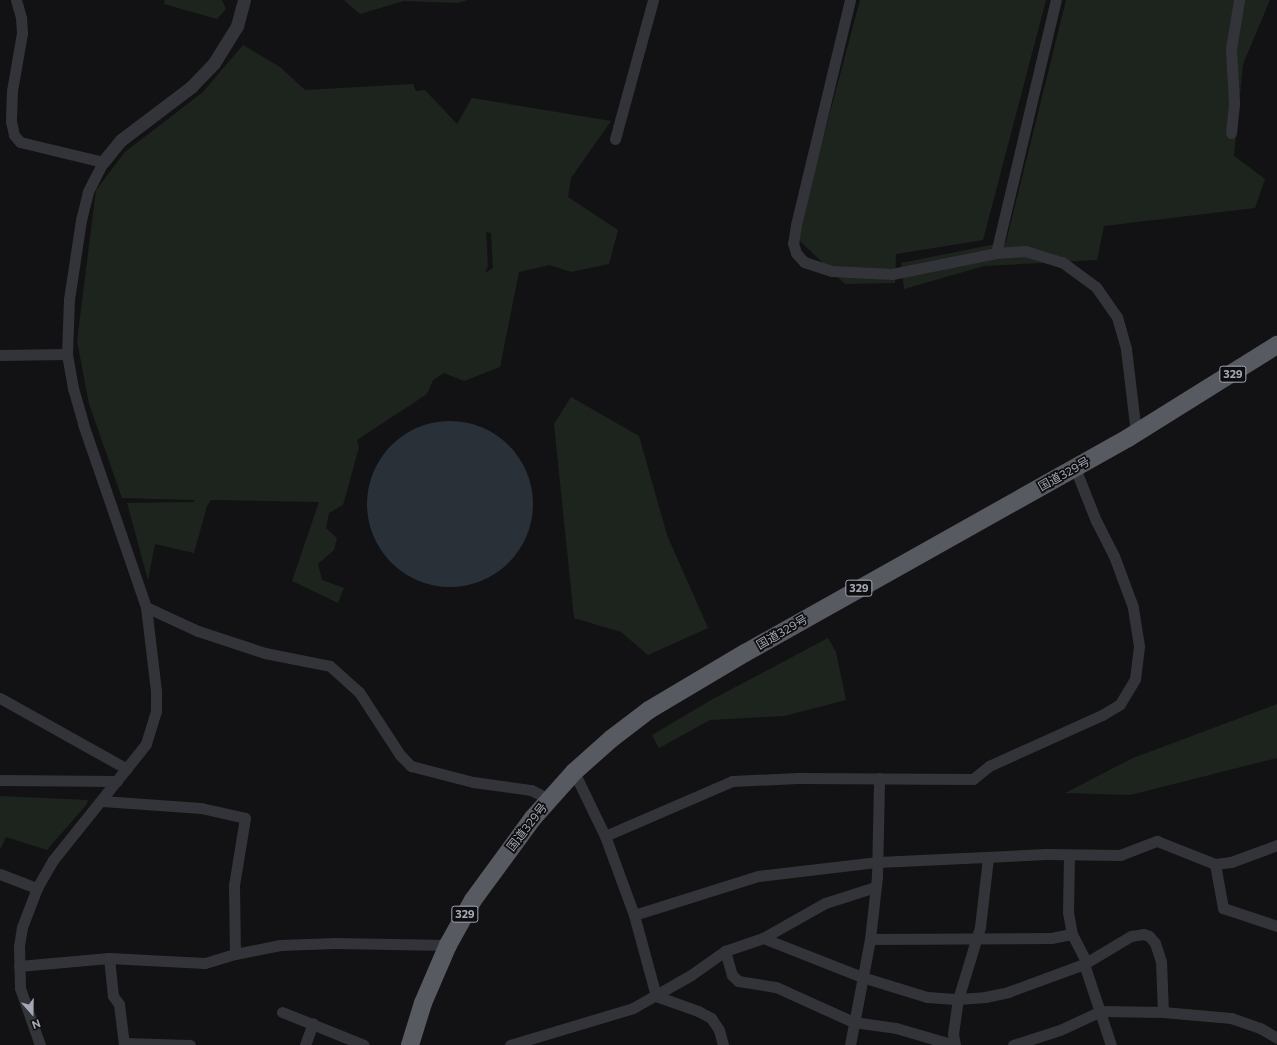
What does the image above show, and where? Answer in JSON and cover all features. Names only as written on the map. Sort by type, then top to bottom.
[{"type":"highway","name":"国道329号","points":[[410,1045],[423,1003],[448,945],[502,859],[549,799],[574,772],[650,710],[884,573],[1136,433],[1277,345]]},
{"type":"street","points":[[16,0],[22,18],[22,34],[12,91],[11,121],[14,135],[20,142],[103,162]]},
{"type":"street","points":[[40,1045],[23,1000],[19,966],[22,927],[37,888],[53,860],[102,801],[146,744],[156,711],[156,691],[146,607],[84,424],[67,354],[69,299],[81,220],[88,192],[103,162],[121,140],[191,87],[214,63],[237,26],[244,0]]},
{"type":"street","points":[[615,139],[653,0]]},
{"type":"street","points":[[850,0],[796,225],[793,243],[796,253],[804,262],[832,271],[892,274],[996,254],[1025,250],[1042,254],[1062,262],[1096,287],[1116,317],[1126,349],[1136,433]]},
{"type":"street","points":[[996,254],[1056,0]]},
{"type":"street","points":[[1231,133],[1234,102],[1231,49],[1239,0]]},
{"type":"street","points":[[0,355],[67,354]]},
{"type":"street","points":[[605,836],[732,782],[879,778],[973,779],[989,766],[1102,715],[1120,704],[1135,679],[1139,646],[1133,607],[1114,556],[1096,521],[1075,468]]},
{"type":"street","points":[[146,607],[198,631],[265,653],[330,666],[359,692],[400,755],[412,766],[473,782],[537,791],[549,799]]},
{"type":"street","points":[[0,698],[127,769]]},
{"type":"street","points":[[574,772],[605,836],[634,915],[656,996]]},
{"type":"street","points":[[850,1045],[853,1022],[870,938],[878,862],[879,778]]},
{"type":"street","points":[[0,780],[117,781]]},
{"type":"street","points":[[102,801],[201,808],[245,818],[234,884],[235,954]]},
{"type":"street","points":[[634,915],[758,876],[878,862],[988,858],[1046,854],[1120,856],[1157,841],[1215,864],[1231,862],[1277,845]]},
{"type":"street","points":[[1069,855],[1068,912],[1072,934],[1085,963],[1111,1045]]},
{"type":"street","points":[[725,951],[732,976],[738,981],[776,987],[853,1022],[896,1028],[954,1045],[953,1034],[958,999],[977,937],[988,858]]},
{"type":"street","points":[[1215,864],[1223,908],[1277,926]]},
{"type":"street","points":[[0,874],[37,888]]},
{"type":"street","points":[[510,1045],[632,1008],[656,996],[725,951],[763,938],[825,903],[875,887]]},
{"type":"street","points":[[870,938],[1051,938],[1072,934]]},
{"type":"street","points":[[763,938],[862,977],[927,997],[958,999],[1008,992],[1085,963],[1131,936],[1143,934],[1148,936],[1155,943],[1161,961],[1163,1012]]},
{"type":"street","points":[[19,966],[109,958],[205,962],[280,945],[335,943],[448,945]]},
{"type":"street","points":[[109,958],[113,996],[119,1004],[124,1043],[190,1045]]},
{"type":"street","points":[[656,996],[698,1010],[711,1018],[719,1030],[723,1045]]},
{"type":"street","points":[[1013,1045],[1060,1030],[1101,1011],[1163,1012],[1231,1018],[1260,1028],[1277,1038]]},
{"type":"street","points":[[282,1012],[364,1045]]},
{"type":"street","points":[[305,1045],[313,1024]]},
{"type":"shaded area","points":[[165,0],[222,0],[226,9],[217,19],[164,4]]},
{"type":"shaded area","points":[[344,0],[467,0],[458,3],[404,1],[360,14]]},
{"type":"shaded area","points":[[860,0],[1046,0],[983,240],[896,254],[895,283],[845,284],[799,240],[813,176]]},
{"type":"shaded area","points":[[1066,0],[1270,0],[1243,64],[1234,156],[1265,179],[1255,208],[1104,226],[1097,260],[984,266],[904,289],[901,263],[1006,242]]},
{"type":"shaded area","points":[[243,45],[280,67],[305,90],[413,84],[416,91],[425,90],[457,124],[472,98],[611,121],[571,178],[568,197],[618,230],[609,264],[571,272],[550,265],[519,272],[500,367],[464,381],[444,373],[433,380],[427,394],[357,440],[359,447],[343,505],[329,513],[326,528],[337,538],[334,550],[318,564],[322,580],[344,588],[338,603],[292,581],[319,502],[211,500],[207,506],[194,553],[155,544],[148,580],[127,503],[193,502],[195,500],[122,498],[89,404],[77,341],[96,190],[125,152],[203,92]],"holes":[[[486,232],[491,233],[493,268],[485,273],[488,266]]]},
{"type":"shaded area","points":[[571,397],[639,436],[667,535],[708,628],[648,655],[621,632],[574,618],[554,424]]},
{"type":"shaded area","points":[[450,421],[482,427],[509,445],[527,472],[533,504],[527,536],[509,563],[482,581],[450,587],[418,581],[391,563],[373,536],[367,504],[373,472],[391,445],[418,427]]},
{"type":"shaded area","points":[[828,638],[836,652],[846,700],[784,716],[710,720],[659,748],[652,735],[713,699]]},
{"type":"shaded area","points":[[1277,704],[1277,758],[1130,795],[1065,793],[1133,758]]},
{"type":"shaded area","points":[[0,796],[88,800],[87,804],[47,850],[6,837],[0,850]]}]
